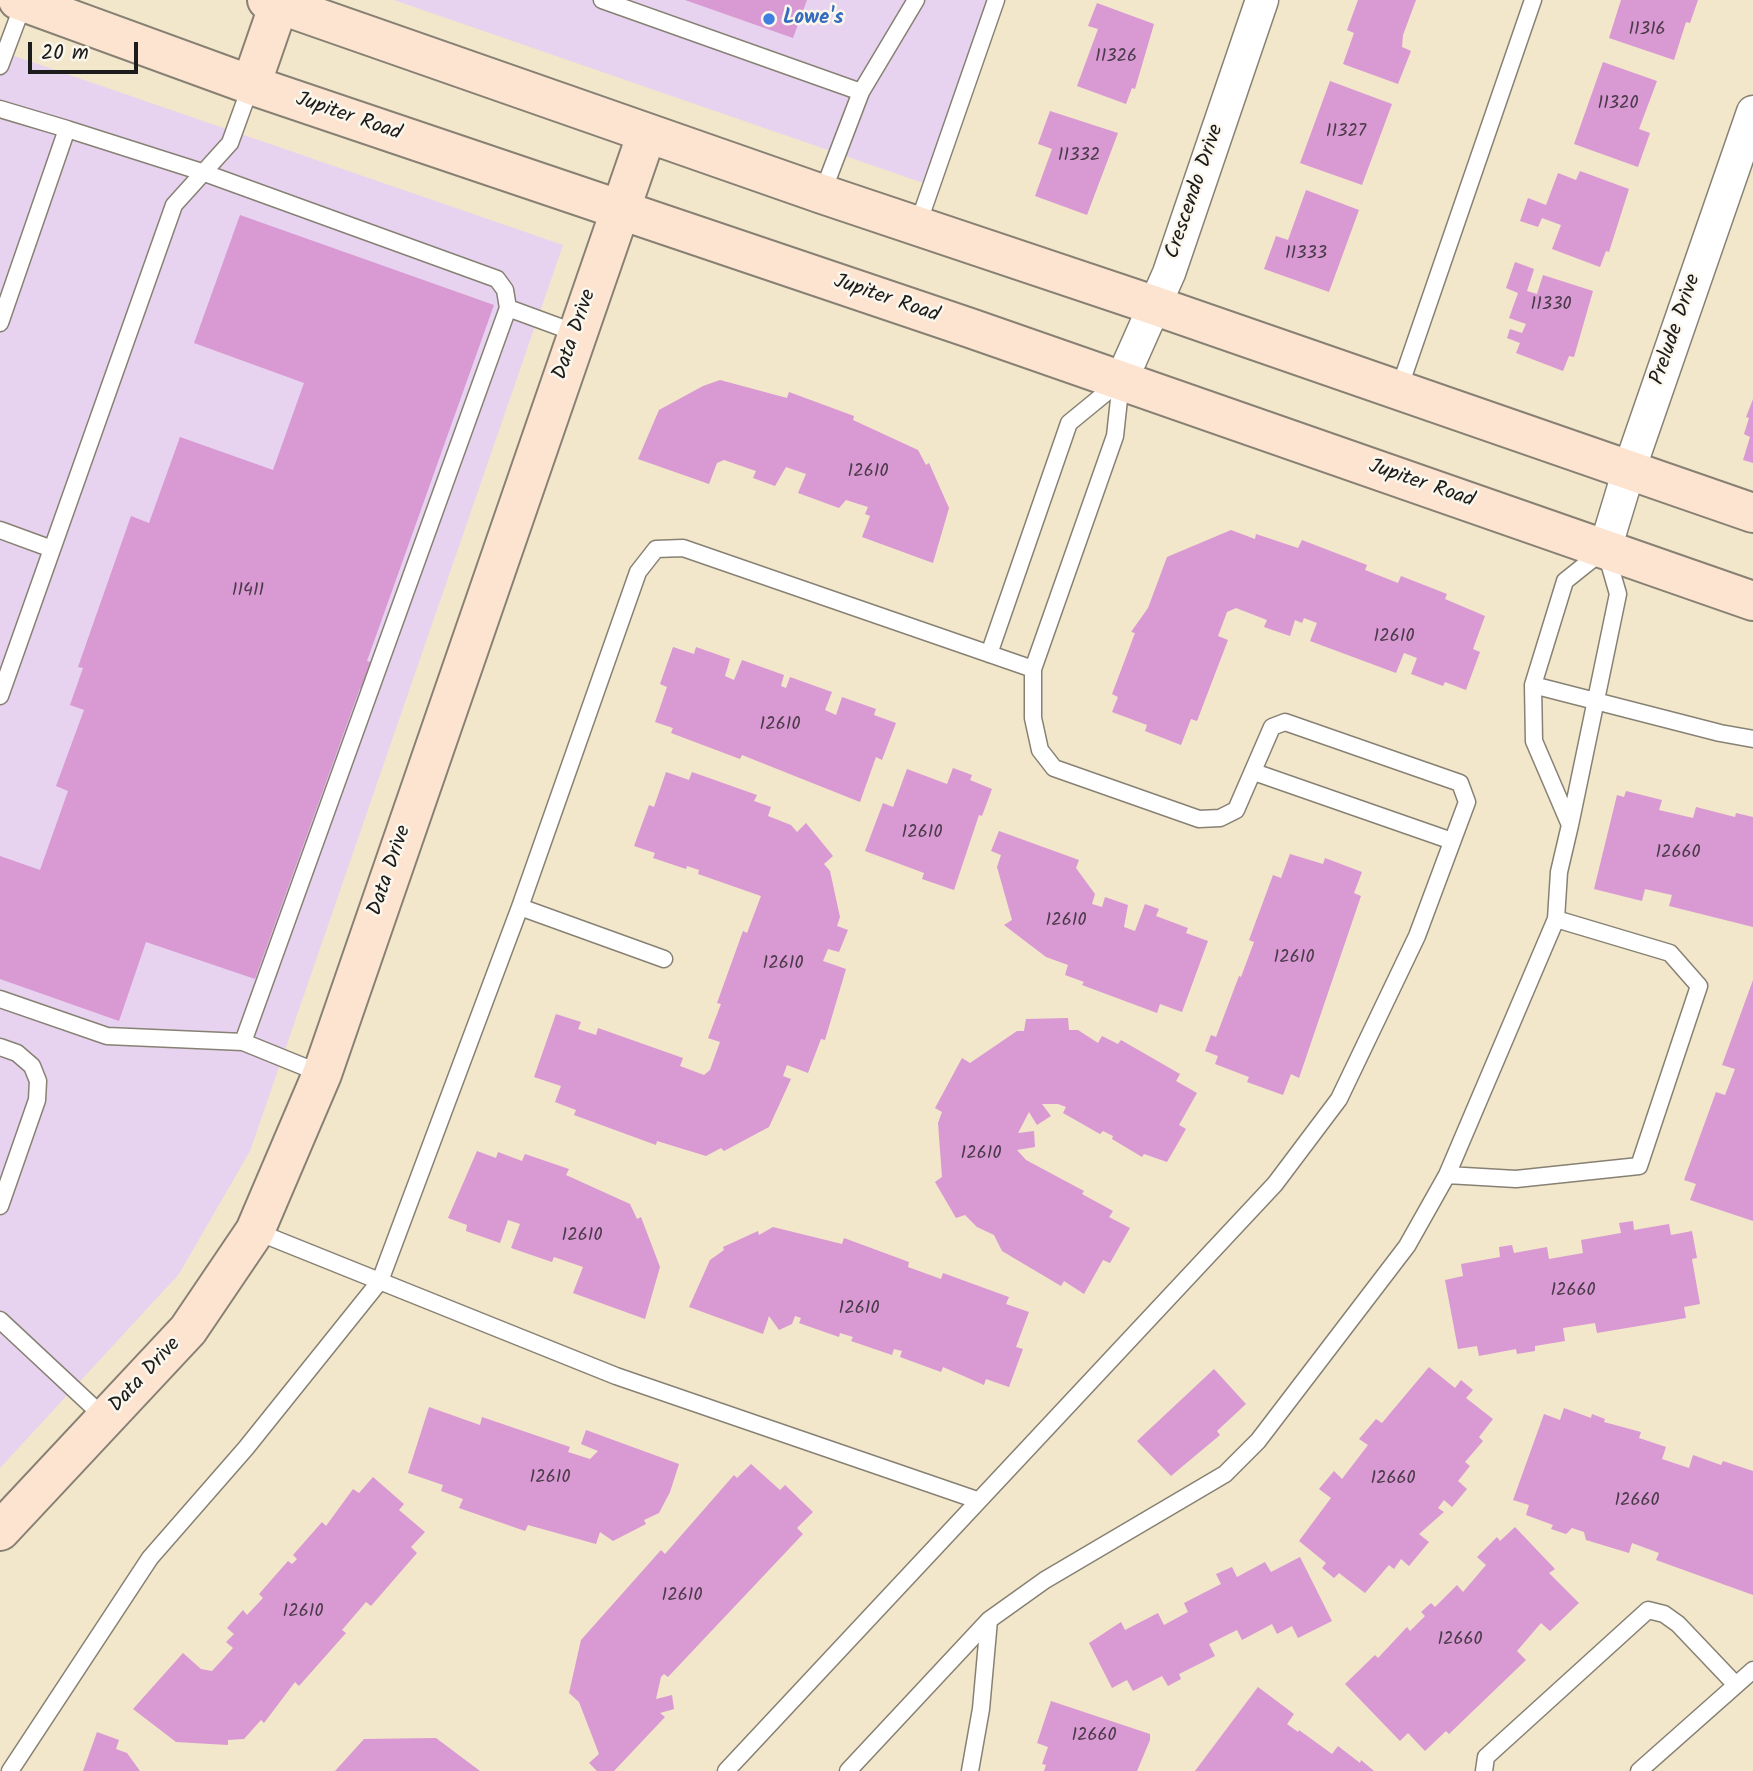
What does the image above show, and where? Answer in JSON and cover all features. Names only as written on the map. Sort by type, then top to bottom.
[{"type":"main road","name":"Jupiter Road","points":[[21,1],[251,85],[621,209],[1753,601]]},
{"type":"main road","points":[[251,85],[276,1],[917,227],[1153,305],[1753,513]]},
{"type":"main road","name":"Data Drive","points":[[2,1524],[106,1419],[188,1330],[255,1231],[322,1073],[647,133]]},
{"type":"street","name":"Crescendo Drive","points":[[1121,381],[1169,274],[1262,0]]},
{"type":"street","name":"Prelude Drive","points":[[1605,549],[1629,470],[1753,112]]},
{"type":"lane","points":[[602,0],[861,92]]},
{"type":"lane","points":[[822,194],[861,92],[916,0]]},
{"type":"lane","points":[[917,227],[996,0]]},
{"type":"lane","points":[[1398,392],[1533,0]]},
{"type":"lane","points":[[0,66],[21,1]]},
{"type":"lane","points":[[0,696],[174,205],[230,143],[251,85]]},
{"type":"lane","points":[[0,109],[202,172],[497,279],[505,290],[508,308],[243,1042]]},
{"type":"lane","points":[[0,323],[67,129]]},
{"type":"lane","points":[[508,308],[576,333]]},
{"type":"lane","points":[[989,654],[1069,423],[1121,381]]},
{"type":"lane","points":[[726,1771],[1275,1184],[1339,1099],[1417,936],[1467,802],[1460,783],[1285,722],[1272,727],[1236,810],[1220,818],[1199,819],[1054,768],[1040,750],[1033,718],[1033,669],[1115,436],[1121,381]]},
{"type":"lane","points":[[0,530],[52,549]]},
{"type":"lane","points":[[10,1771],[150,1558],[246,1448],[380,1281],[520,907],[638,572],[656,549],[683,548],[1033,669]]},
{"type":"lane","points":[[848,1771],[989,1620],[1045,1580],[1225,1474],[1258,1441],[1407,1246],[1447,1175],[1556,919],[1559,872],[1570,825],[1618,594],[1605,549],[1565,581],[1533,685],[1534,741],[1570,825]]},
{"type":"lane","points":[[1533,685],[1753,739]]},
{"type":"lane","points":[[1254,772],[1452,841]]},
{"type":"lane","points":[[520,907],[664,958]]},
{"type":"lane","points":[[1447,1175],[1516,1179],[1639,1166],[1699,986],[1670,953],[1556,919]]},
{"type":"lane","points":[[0,999],[107,1036],[243,1042],[322,1073]]},
{"type":"lane","points":[[0,1047],[17,1053],[32,1066],[37,1081],[37,1100],[0,1206]]},
{"type":"lane","points":[[255,1231],[617,1376],[977,1500]]},
{"type":"lane","points":[[0,1320],[106,1419]]},
{"type":"lane","points":[[1484,1771],[1486,1757],[1648,1610],[1664,1614],[1678,1624],[1736,1685]]},
{"type":"lane","points":[[970,1771],[981,1709],[989,1620]]},
{"type":"lane","points":[[1639,1771],[1753,1670]]},
{"type":"shaded area","points":[[394,0],[996,0],[935,187]]},
{"type":"shaded area","points":[[0,51],[563,245],[250,1151],[179,1274],[0,1468]]},
{"type":"building","name":"Lowe's","points":[[685,0],[807,0],[793,38]]},
{"type":"building","points":[[1358,0],[1416,0],[1403,35],[1402,47],[1411,51],[1398,84],[1343,64],[1354,33],[1347,30]]},
{"type":"building","points":[[1621,0],[1698,0],[1690,23],[1686,22],[1674,60],[1609,38]]},
{"type":"building","points":[[1097,3],[1154,24],[1135,89],[1132,88],[1126,104],[1077,86],[1098,29],[1088,26]]},
{"type":"building","points":[[1603,62],[1657,81],[1639,129],[1650,133],[1638,167],[1574,144]]},
{"type":"building","points":[[1330,81],[1392,104],[1362,185],[1300,163]]},
{"type":"building","points":[[1050,111],[1118,133],[1087,215],[1035,196],[1052,149],[1038,144]]},
{"type":"building","points":[[1580,171],[1629,189],[1609,252],[1606,251],[1600,267],[1552,249],[1561,225],[1542,218],[1538,227],[1520,221],[1528,198],[1546,205],[1558,173],[1576,180]]},
{"type":"building","points":[[1306,190],[1359,210],[1329,292],[1264,269],[1276,236],[1288,240]]},
{"type":"building","points":[[240,215],[494,305],[367,661],[376,664],[366,690],[360,688],[255,979],[146,942],[119,1021],[0,979],[0,856],[40,870],[68,791],[56,786],[84,710],[70,705],[83,668],[78,667],[131,516],[149,523],[180,437],[273,470],[304,383],[194,343]]},
{"type":"building","points":[[1515,262],[1534,269],[1527,291],[1537,294],[1543,275],[1593,291],[1574,357],[1569,356],[1563,371],[1516,353],[1520,343],[1507,338],[1510,329],[1522,333],[1526,324],[1509,318],[1518,293],[1506,288]]},
{"type":"building","points":[[720,380],[787,398],[789,392],[854,416],[853,420],[918,450],[926,465],[929,463],[949,508],[933,563],[862,537],[870,516],[865,514],[868,507],[846,500],[839,508],[798,493],[806,474],[786,467],[775,486],[753,478],[756,471],[724,460],[717,463],[709,484],[638,459],[659,410],[703,386]]},
{"type":"building","points":[[1753,399],[1753,463],[1743,460],[1750,437],[1744,434],[1749,418],[1746,417]]},
{"type":"building","points":[[1231,530],[1255,539],[1256,534],[1298,548],[1302,540],[1367,565],[1365,570],[1398,583],[1401,576],[1447,594],[1445,599],[1485,616],[1473,649],[1480,652],[1466,690],[1445,682],[1443,686],[1411,674],[1417,658],[1404,653],[1396,673],[1310,641],[1317,623],[1304,618],[1302,623],[1295,620],[1290,636],[1264,627],[1267,620],[1236,608],[1227,612],[1218,636],[1228,640],[1197,721],[1191,719],[1181,745],[1145,731],[1147,725],[1112,712],[1118,697],[1112,694],[1135,633],[1131,632],[1148,608],[1167,557]]},
{"type":"building","points":[[673,647],[694,654],[696,647],[730,659],[725,676],[734,680],[742,660],[784,675],[781,686],[786,688],[790,677],[832,692],[825,710],[836,715],[842,697],[876,709],[874,715],[896,723],[882,760],[876,757],[860,802],[742,755],[740,759],[671,733],[673,728],[655,722],[667,687],[660,684]]},
{"type":"building","points":[[953,768],[972,775],[970,780],[992,789],[982,816],[979,815],[954,890],[922,879],[924,873],[865,851],[883,803],[893,807],[907,769],[947,784]]},
{"type":"building","points":[[666,772],[689,780],[692,772],[757,795],[754,801],[771,807],[768,816],[791,825],[797,832],[806,823],[833,856],[824,864],[830,871],[840,917],[837,926],[848,930],[839,952],[828,949],[823,961],[846,969],[825,1040],[821,1039],[808,1073],[787,1065],[783,1076],[791,1079],[769,1127],[724,1151],[721,1148],[706,1156],[657,1141],[656,1145],[574,1115],[576,1110],[555,1102],[561,1086],[534,1077],[556,1014],[581,1022],[578,1029],[596,1035],[598,1028],[683,1058],[680,1066],[704,1075],[710,1070],[720,1042],[708,1038],[721,1004],[717,1003],[743,931],[747,933],[761,896],[698,874],[699,870],[687,866],[686,869],[653,858],[655,853],[634,846],[649,805],[654,807]]},
{"type":"building","points":[[1626,791],[1662,800],[1659,810],[1693,818],[1696,807],[1735,817],[1736,813],[1753,817],[1753,927],[1669,906],[1672,895],[1645,889],[1642,901],[1594,889],[1617,795],[1624,797]]},
{"type":"building","points":[[999,831],[1079,860],[1076,868],[1095,894],[1092,904],[1102,907],[1105,897],[1128,905],[1124,927],[1135,931],[1145,904],[1159,909],[1156,916],[1188,928],[1186,933],[1208,941],[1182,1012],[1160,1004],[1157,1013],[1082,985],[1084,982],[1065,975],[1068,965],[1046,957],[1004,925],[1012,920],[997,867],[1001,855],[991,851]]},
{"type":"building","points":[[1290,854],[1323,864],[1325,858],[1362,872],[1354,893],[1361,896],[1299,1078],[1291,1074],[1283,1095],[1247,1082],[1249,1077],[1215,1064],[1218,1056],[1205,1051],[1211,1035],[1216,1037],[1239,976],[1241,977],[1254,942],[1249,940],[1273,875],[1281,878]]},
{"type":"building","points":[[1753,980],[1753,1221],[1690,1200],[1696,1184],[1684,1180],[1716,1092],[1725,1095],[1735,1069],[1722,1065]]},
{"type":"building","points":[[1068,1018],[1069,1030],[1078,1030],[1098,1043],[1102,1036],[1118,1044],[1121,1040],[1180,1074],[1176,1081],[1197,1093],[1179,1125],[1186,1129],[1167,1162],[1144,1154],[1142,1157],[1112,1139],[1113,1136],[1103,1131],[1100,1134],[1063,1113],[1066,1107],[1058,1104],[1042,1104],[1051,1116],[1037,1125],[1029,1112],[1018,1133],[1034,1131],[1035,1147],[1017,1150],[1026,1160],[1084,1191],[1082,1194],[1113,1211],[1109,1217],[1130,1228],[1110,1263],[1103,1260],[1084,1294],[1064,1281],[1061,1286],[1002,1251],[994,1235],[977,1227],[965,1215],[956,1218],[935,1182],[942,1177],[938,1123],[942,1112],[935,1108],[962,1058],[970,1063],[1017,1031],[1024,1031],[1026,1019]]},
{"type":"building","points":[[477,1151],[496,1158],[498,1152],[522,1161],[525,1154],[569,1169],[566,1175],[630,1204],[637,1219],[641,1217],[660,1267],[645,1319],[573,1293],[583,1267],[554,1257],[552,1262],[511,1248],[520,1224],[508,1220],[500,1243],[466,1231],[467,1225],[448,1218]]},
{"type":"building","points":[[1633,1221],[1634,1230],[1669,1224],[1671,1235],[1692,1231],[1697,1258],[1692,1259],[1700,1304],[1684,1307],[1686,1318],[1597,1333],[1595,1323],[1563,1328],[1565,1341],[1535,1346],[1535,1351],[1517,1354],[1516,1349],[1479,1356],[1477,1346],[1458,1349],[1445,1280],[1463,1276],[1461,1264],[1500,1257],[1499,1247],[1512,1245],[1514,1253],[1547,1247],[1549,1259],[1583,1253],[1581,1240],[1621,1233],[1619,1223]]},
{"type":"building","points":[[773,1227],[842,1244],[844,1238],[909,1262],[908,1267],[941,1279],[943,1273],[1009,1297],[1006,1304],[1029,1312],[1016,1347],[1023,1349],[1009,1387],[986,1379],[984,1385],[943,1367],[941,1372],[900,1357],[902,1351],[894,1349],[892,1355],[851,1341],[853,1337],[840,1333],[839,1337],[799,1323],[801,1318],[795,1316],[792,1324],[779,1330],[769,1316],[763,1334],[689,1307],[710,1260],[724,1250],[723,1247],[758,1231],[759,1235]]},
{"type":"building","points":[[1429,1367],[1455,1388],[1461,1380],[1473,1390],[1466,1398],[1493,1419],[1479,1437],[1483,1441],[1465,1462],[1470,1466],[1458,1481],[1467,1489],[1452,1507],[1444,1500],[1438,1508],[1444,1512],[1419,1534],[1429,1542],[1409,1566],[1401,1559],[1394,1569],[1389,1565],[1365,1593],[1339,1573],[1334,1578],[1322,1568],[1326,1563],[1299,1541],[1331,1498],[1319,1489],[1334,1471],[1342,1479],[1368,1445],[1359,1439],[1376,1419],[1382,1423]]},
{"type":"building","points":[[1214,1369],[1246,1404],[1217,1431],[1220,1435],[1171,1476],[1137,1441]]},
{"type":"building","points":[[429,1407],[480,1425],[482,1417],[570,1447],[568,1452],[590,1459],[598,1451],[581,1444],[586,1430],[679,1464],[670,1492],[659,1513],[644,1520],[646,1524],[613,1541],[600,1532],[596,1544],[528,1525],[525,1531],[459,1508],[463,1499],[441,1491],[443,1485],[408,1473]]},
{"type":"building","points":[[1564,1408],[1591,1418],[1592,1414],[1605,1419],[1604,1422],[1641,1432],[1639,1438],[1666,1447],[1662,1459],[1689,1468],[1693,1455],[1721,1465],[1723,1461],[1753,1471],[1753,1595],[1656,1560],[1659,1553],[1632,1543],[1629,1553],[1586,1540],[1584,1532],[1572,1528],[1566,1534],[1551,1529],[1553,1525],[1526,1515],[1529,1505],[1513,1500],[1544,1414],[1560,1420]]},
{"type":"building","points":[[751,1464],[780,1490],[785,1485],[813,1512],[797,1528],[803,1534],[668,1677],[664,1674],[661,1677],[656,1699],[672,1695],[674,1709],[660,1713],[665,1717],[614,1771],[597,1771],[589,1763],[599,1754],[579,1702],[569,1693],[581,1640],[661,1550],[665,1554],[734,1475],[737,1478]]},
{"type":"building","points":[[373,1477],[404,1504],[399,1510],[425,1532],[411,1547],[417,1553],[371,1606],[366,1602],[342,1630],[346,1633],[299,1686],[295,1682],[264,1723],[261,1720],[244,1739],[228,1740],[228,1745],[176,1742],[133,1709],[183,1653],[201,1669],[212,1671],[233,1648],[226,1642],[234,1634],[227,1628],[243,1610],[247,1615],[263,1598],[259,1594],[288,1561],[292,1564],[297,1559],[293,1555],[322,1522],[326,1526],[353,1489],[359,1493]]},
{"type":"building","points":[[1515,1527],[1555,1569],[1549,1573],[1579,1603],[1550,1631],[1541,1623],[1517,1651],[1526,1660],[1449,1734],[1446,1731],[1425,1751],[1408,1733],[1400,1741],[1345,1684],[1375,1655],[1378,1658],[1407,1627],[1410,1631],[1425,1616],[1421,1612],[1431,1603],[1435,1607],[1457,1585],[1463,1592],[1486,1565],[1477,1557],[1497,1537],[1500,1541]]},
{"type":"building","points":[[1300,1557],[1332,1621],[1298,1638],[1292,1626],[1277,1634],[1272,1624],[1242,1640],[1237,1630],[1209,1644],[1215,1656],[1179,1674],[1181,1679],[1168,1686],[1162,1676],[1133,1691],[1127,1680],[1112,1688],[1089,1643],[1121,1622],[1125,1630],[1158,1613],[1164,1625],[1188,1612],[1184,1603],[1221,1584],[1216,1574],[1232,1567],[1237,1577],[1265,1562],[1271,1572]]},
{"type":"building","points":[[1258,1687],[1294,1714],[1287,1724],[1298,1732],[1299,1730],[1332,1754],[1338,1746],[1374,1771],[1195,1771]]},
{"type":"building","points":[[1051,1701],[1150,1734],[1137,1771],[1044,1771],[1046,1765],[1042,1764],[1048,1747],[1037,1743]]},
{"type":"building","points":[[97,1732],[119,1740],[116,1749],[127,1753],[140,1771],[83,1771]]},
{"type":"building","points":[[436,1738],[480,1771],[335,1771],[364,1739]]},
{"type":"place","name":"Lowe's","points":[[769,19]]}]
